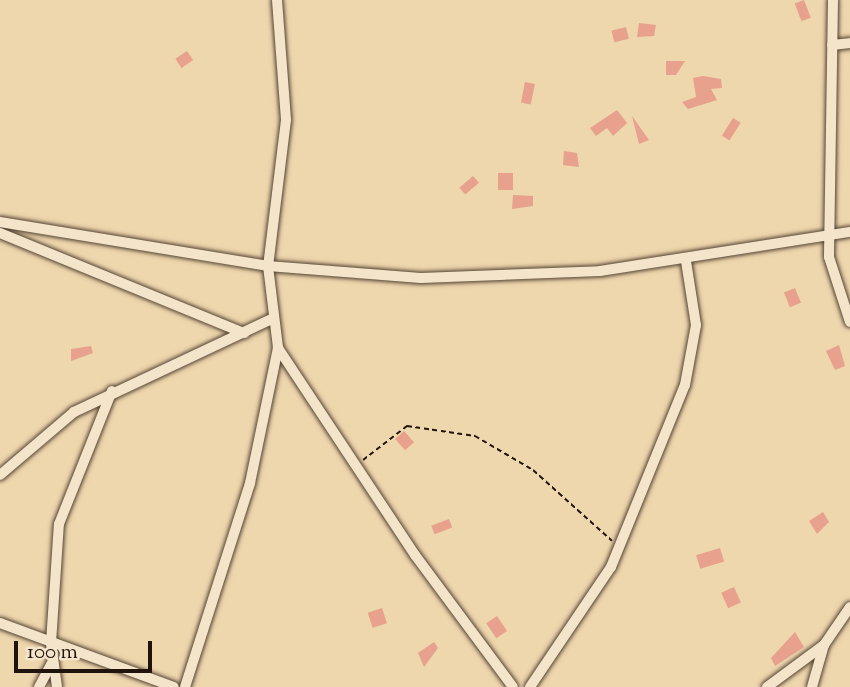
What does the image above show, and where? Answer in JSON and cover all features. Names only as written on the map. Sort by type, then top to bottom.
[{"type":"street","points":[[277,0],[286,120],[268,266],[272,319],[278,348],[355,466],[513,687]]},
{"type":"street","points":[[832,0],[829,237],[833,278],[850,322]]},
{"type":"street","points":[[832,46],[850,43]]},
{"type":"street","points":[[0,222],[268,266],[421,278],[686,261],[850,232]]},
{"type":"street","points":[[0,233],[244,333]]},
{"type":"street","points":[[530,687],[620,549],[692,362],[696,314],[686,261]]},
{"type":"street","points":[[0,475],[50,429],[112,391],[272,319]]},
{"type":"street","points":[[185,687],[250,483],[278,348]]},
{"type":"street","points":[[57,687],[51,643],[59,524],[112,391]]},
{"type":"street","points":[[812,687],[824,645],[850,607]]},
{"type":"street","points":[[0,623],[174,687]]},
{"type":"street","points":[[768,687],[824,645]]},
{"type":"street","points":[[38,687],[53,662]]},
{"type":"path","points":[[355,466],[403,427],[475,436],[533,470],[620,549]]},
{"type":"building","points":[[804,0],[811,18],[801,21],[795,4]]},
{"type":"building","points":[[639,23],[656,25],[654,36],[637,37]]},
{"type":"building","points":[[626,27],[629,39],[614,42],[611,31]]},
{"type":"building","points":[[187,51],[193,60],[182,68],[175,59]]},
{"type":"building","points":[[666,61],[685,61],[676,75],[666,75]]},
{"type":"building","points":[[703,76],[721,79],[722,88],[711,89],[717,100],[688,109],[682,102],[696,97],[693,78]]},
{"type":"building","points":[[525,82],[535,84],[531,105],[521,103]]},
{"type":"building","points":[[617,110],[627,123],[613,136],[607,128],[596,136],[590,128]]},
{"type":"building","points":[[632,116],[649,140],[639,144]]},
{"type":"building","points":[[733,118],[741,123],[730,141],[722,136]]},
{"type":"building","points":[[564,151],[577,153],[579,167],[563,165]]},
{"type":"building","points":[[498,173],[513,173],[513,190],[498,190]]},
{"type":"building","points":[[473,176],[479,183],[465,195],[459,188]]},
{"type":"building","points":[[513,195],[533,196],[533,206],[512,209]]},
{"type":"building","points":[[795,288],[801,303],[790,307],[784,292]]},
{"type":"building","points":[[839,345],[845,366],[835,370],[826,351]]},
{"type":"building","points":[[91,346],[93,353],[71,361],[71,349]]},
{"type":"building","points":[[404,431],[414,442],[405,450],[395,439]]},
{"type":"building","points":[[823,512],[829,522],[817,534],[809,521]]},
{"type":"building","points":[[449,519],[452,527],[434,534],[431,526]]},
{"type":"building","points":[[720,548],[724,561],[700,569],[696,555]]},
{"type":"building","points":[[734,587],[741,603],[728,608],[721,593]]},
{"type":"building","points":[[382,608],[387,623],[373,628],[368,613]]},
{"type":"building","points":[[497,616],[507,631],[496,638],[486,623]]},
{"type":"building","points":[[795,632],[804,647],[775,666],[771,658]]},
{"type":"building","points":[[434,642],[438,648],[424,667],[418,653]]}]
